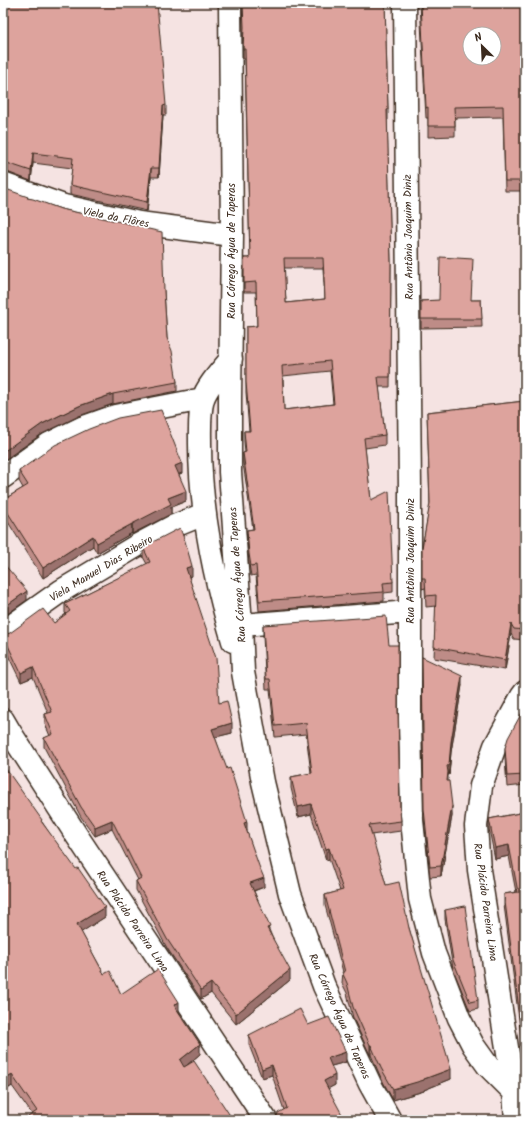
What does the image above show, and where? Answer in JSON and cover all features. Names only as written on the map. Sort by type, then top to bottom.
[{"type":"street","name":"Rua Córrego Água de Taperas","points":[[230,3],[232,235],[230,472],[243,672],[263,782],[290,894],[324,986],[370,1084],[390,1120]]},
{"type":"street","name":"Rua Antônio Joaquim Diniz","points":[[405,3],[412,820],[420,899],[434,953],[459,1018],[473,1045],[488,1066],[514,1092]]},
{"type":"street","name":"Viela da Flôres","points":[[3,184],[64,206],[139,222],[232,235]]},
{"type":"street","points":[[231,359],[217,376],[203,399],[200,426],[200,459],[204,514],[213,565],[226,617],[243,672]]},
{"type":"street","points":[[3,477],[49,444],[84,427],[115,416],[203,399]]},
{"type":"street","name":"Viela Manuel Dias Ribeiro","points":[[3,632],[61,591],[138,545],[172,527],[204,514]]},
{"type":"street","points":[[241,625],[410,612]]},
{"type":"street","name":"Rua Plácido Parreira Lima","points":[[516,1120],[514,1092],[479,870],[476,826],[481,786],[495,746],[525,692]]},
{"type":"street","name":"Rua Plácido Parreira Lima","points":[[5,728],[266,1120]]},
{"type":"building","points":[[3,3],[157,3],[166,105],[163,106],[159,168],[151,168],[147,202],[70,185],[73,158],[33,153],[31,171],[3,162]]},
{"type":"building","points":[[243,3],[385,3],[391,263],[390,377],[378,377],[385,435],[364,438],[371,500],[389,491],[393,582],[383,583],[384,592],[259,601],[256,565],[251,566],[249,554],[247,530],[254,529],[243,453],[246,452],[244,431],[250,431],[246,382],[246,327],[257,326],[256,282],[244,283],[244,258],[250,258],[245,49],[243,49]],"holes":[[[284,258],[323,258],[325,299],[286,303]],[[330,361],[334,404],[284,410],[282,366]]]},
{"type":"building","points":[[421,3],[525,3],[525,181],[505,181],[503,106],[454,107],[455,126],[428,126],[428,107],[426,108]]},
{"type":"building","points":[[3,188],[28,197],[27,198],[61,209],[162,232],[167,338],[172,351],[177,382],[113,394],[79,406],[42,424],[3,452]]},
{"type":"building","points":[[440,257],[473,259],[471,300],[481,300],[482,319],[421,319],[421,301],[439,300]]},
{"type":"building","points":[[525,401],[525,630],[514,629],[511,624],[505,660],[434,647],[436,595],[426,596],[425,578],[422,578],[422,548],[430,503],[427,412]]},
{"type":"building","points":[[161,410],[182,463],[175,466],[186,491],[168,498],[171,504],[97,543],[93,536],[43,568],[3,505],[3,500],[28,485],[19,471],[55,445],[89,429],[118,418]]},
{"type":"building","points":[[180,528],[192,566],[186,568],[216,658],[219,703],[227,701],[232,723],[212,729],[227,769],[230,768],[247,822],[244,823],[264,878],[250,883],[270,927],[267,928],[290,970],[236,1014],[211,983],[201,990],[167,939],[136,881],[141,878],[112,820],[95,827],[81,807],[44,738],[53,734],[45,714],[52,712],[33,667],[21,673],[3,635],[10,633],[43,609],[54,623],[70,611],[65,604],[150,562],[143,547]]},
{"type":"building","points":[[3,563],[27,591],[3,608]]},
{"type":"building","points":[[386,616],[389,645],[398,645],[401,821],[369,825],[386,885],[399,882],[409,928],[451,1069],[424,1080],[393,1089],[381,1068],[353,1007],[347,983],[342,972],[345,972],[325,895],[343,890],[329,848],[326,849],[311,804],[298,807],[291,777],[312,773],[306,723],[275,726],[270,679],[266,679],[263,625]]},
{"type":"building","points":[[422,657],[462,676],[451,742],[449,765],[447,766],[447,781],[449,781],[452,806],[441,866],[430,867],[424,809]]},
{"type":"building","points":[[525,707],[525,775],[507,776],[505,748],[508,738]]},
{"type":"building","points":[[3,768],[6,769],[42,820],[41,821],[76,869],[78,868],[105,907],[77,924],[104,974],[110,971],[121,994],[158,969],[179,1002],[174,1005],[200,1044],[180,1060],[184,1067],[194,1061],[233,1120],[23,1120],[37,1111],[12,1075],[3,1081]]},
{"type":"building","points":[[525,812],[524,1047],[504,894],[518,892],[509,845],[495,848],[489,819]]},
{"type":"building","points":[[465,906],[478,1000],[470,1002],[453,960],[445,910]]},
{"type":"building","points":[[300,1009],[308,1025],[329,1017],[346,1052],[328,1058],[335,1075],[324,1081],[345,1120],[274,1120],[278,1113],[287,1108],[272,1065],[262,1069],[249,1035]]}]
